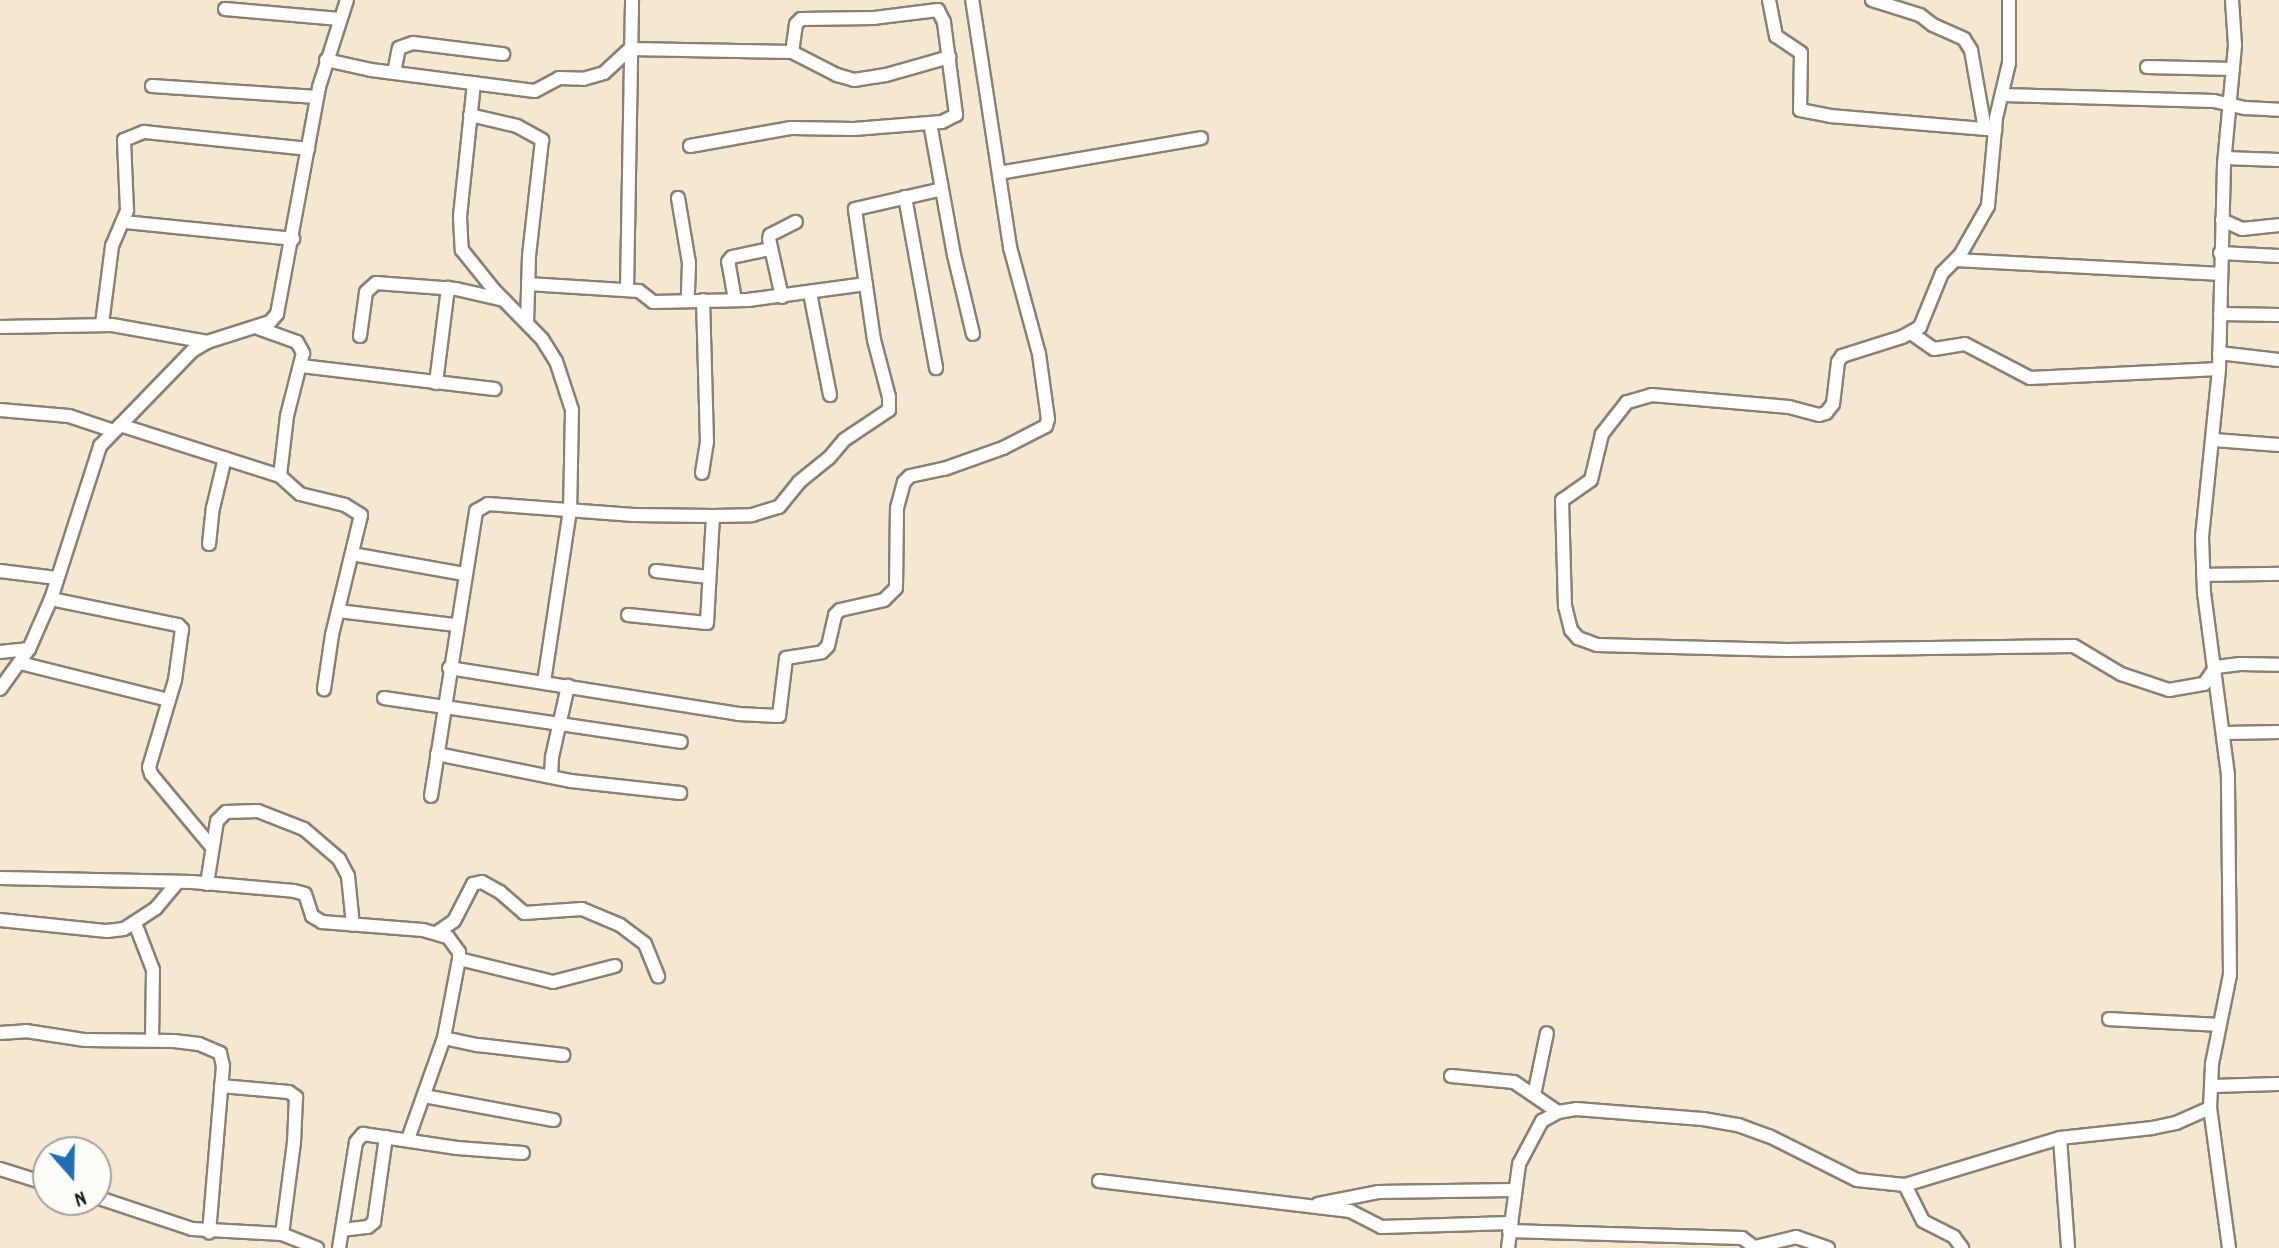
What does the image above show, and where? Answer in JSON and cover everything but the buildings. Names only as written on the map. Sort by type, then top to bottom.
[{"type":"street","points":[[0,689],[29,649],[51,599],[95,458],[117,428],[192,351],[207,342],[258,328],[277,314],[317,97],[347,0]]},
{"type":"street","points":[[627,290],[632,0]]},
{"type":"street","points":[[449,668],[738,714],[779,716],[786,658],[822,652],[828,646],[835,615],[840,610],[884,600],[896,588],[897,508],[904,482],[910,476],[979,457],[1046,426],[1048,419],[1039,354],[1010,247],[972,0]]},
{"type":"street","points":[[1769,0],[1776,36],[1801,53],[1800,110],[1870,121],[1990,130]]},
{"type":"street","points":[[1872,0],[1920,15],[1933,25],[1964,39],[1971,50],[1990,130],[1988,206],[1956,260],[1942,273],[1926,318],[1911,333],[1842,356],[1838,362],[1833,404],[1826,413],[1819,415],[1789,407],[1652,395],[1627,402],[1602,434],[1591,480],[1562,500],[1565,606],[1571,630],[1578,638],[1597,645],[1787,650],[2074,646],[2121,674],[2169,690],[2204,684],[2216,667],[2279,665]]},
{"type":"street","points":[[1990,130],[2003,95],[2009,63],[2009,0]]},
{"type":"street","points":[[2229,1248],[2210,1108],[2219,1025],[2231,956],[2225,733],[2203,575],[2205,505],[2219,369],[2220,253],[2233,69],[2232,0]]},
{"type":"street","points":[[225,9],[340,19]]},
{"type":"street","points":[[690,146],[791,128],[854,129],[953,120],[956,115],[942,15],[931,9],[874,18],[801,19],[796,24],[792,52]]},
{"type":"street","points":[[394,73],[399,48],[413,43],[503,54]]},
{"type":"street","points":[[326,60],[394,73],[535,91],[559,78],[583,79],[604,73],[630,49],[792,52],[837,75],[854,80],[886,75],[949,57]]},
{"type":"street","points":[[2147,67],[2233,69]]},
{"type":"street","points":[[474,83],[459,237],[471,263],[527,323],[556,361],[569,397],[573,450],[570,510],[544,682]]},
{"type":"street","points":[[152,86],[317,97]]},
{"type":"street","points":[[2003,95],[2230,103],[2245,108],[2279,110]]},
{"type":"street","points":[[470,115],[517,126],[542,140],[527,323]]},
{"type":"street","points":[[930,123],[973,334]]},
{"type":"street","points":[[102,324],[112,246],[124,222],[127,196],[122,151],[124,140],[133,134],[308,149]]},
{"type":"street","points":[[999,173],[1201,138]]},
{"type":"street","points":[[2225,158],[2279,160]]},
{"type":"street","points":[[431,796],[464,574],[474,516],[480,506],[713,516],[752,515],[779,507],[799,482],[829,458],[844,440],[889,410],[855,209],[942,189]]},
{"type":"street","points":[[905,197],[936,368]]},
{"type":"street","points":[[678,198],[689,263],[688,301]]},
{"type":"street","points":[[2222,220],[2242,229],[2279,225]]},
{"type":"street","points":[[124,222],[293,239]]},
{"type":"street","points":[[782,297],[770,249],[770,235],[796,222]]},
{"type":"street","points":[[735,300],[728,262],[740,255],[770,249]]},
{"type":"street","points":[[2220,253],[2279,256]]},
{"type":"street","points":[[1956,260],[2221,274]]},
{"type":"street","points":[[360,336],[366,292],[370,286],[385,283],[448,288],[504,300]]},
{"type":"street","points":[[528,284],[639,291],[653,302],[782,297],[866,284]]},
{"type":"street","points":[[436,383],[448,288]]},
{"type":"street","points":[[810,293],[830,395]]},
{"type":"street","points":[[702,473],[707,442],[703,300]]},
{"type":"street","points":[[2220,314],[2279,315]]},
{"type":"street","points":[[0,327],[102,324],[207,342]]},
{"type":"street","points":[[258,328],[297,342],[303,353],[287,416],[280,476]]},
{"type":"street","points":[[1911,333],[1934,349],[1965,344],[2030,378],[2219,369]]},
{"type":"street","points":[[2219,353],[2279,360]]},
{"type":"street","points":[[301,366],[495,389]]},
{"type":"street","points":[[0,410],[69,416],[225,458],[280,476],[300,494],[356,509],[362,521],[338,611],[324,689]]},
{"type":"street","points":[[2214,440],[2279,445]]},
{"type":"street","points":[[209,544],[213,508],[225,458]]},
{"type":"street","points":[[628,615],[707,623],[710,615],[713,516]]},
{"type":"street","points":[[352,554],[464,574]]},
{"type":"street","points":[[0,571],[57,578]]},
{"type":"street","points":[[656,571],[709,577]]},
{"type":"street","points":[[2203,575],[2279,574]]},
{"type":"street","points":[[51,599],[178,625],[184,636],[153,749],[151,774],[211,846]]},
{"type":"street","points":[[338,611],[456,625]]},
{"type":"street","points":[[0,652],[29,649]]},
{"type":"street","points":[[20,663],[168,700]]},
{"type":"street","points":[[551,776],[553,748],[561,726],[568,686]]},
{"type":"street","points":[[384,698],[681,742]]},
{"type":"street","points":[[2225,733],[2279,732]]},
{"type":"street","points":[[437,754],[551,776],[680,793]]},
{"type":"street","points":[[207,884],[217,821],[226,812],[238,809],[284,818],[304,829],[339,859],[348,876],[353,925]]},
{"type":"street","points":[[0,878],[178,882],[305,894],[316,919],[438,932],[454,944],[459,959],[444,1038],[408,1139]]},
{"type":"street","points":[[0,920],[107,931],[124,929],[156,908],[178,882]]},
{"type":"street","points":[[438,932],[454,921],[473,884],[482,882],[500,892],[524,913],[582,909],[620,925],[645,944],[658,976]]},
{"type":"street","points":[[135,923],[153,970],[152,1040]]},
{"type":"street","points":[[459,959],[553,982],[615,966]]},
{"type":"street","points":[[2109,1019],[2219,1025]]},
{"type":"street","points":[[0,1033],[26,1031],[85,1040],[152,1040],[214,1048],[222,1059],[209,1232]]},
{"type":"street","points":[[1534,1095],[1547,1033]]},
{"type":"street","points":[[444,1038],[496,1048],[563,1055]]},
{"type":"street","points":[[1451,1076],[1514,1082],[1558,1112]]},
{"type":"street","points":[[2211,1086],[2279,1084]]},
{"type":"street","points":[[221,1086],[289,1092],[296,1097],[294,1142],[282,1234]]},
{"type":"street","points":[[424,1096],[554,1120]]},
{"type":"street","points":[[1508,1248],[1513,1190],[1519,1164],[1542,1121],[1558,1112],[1576,1109],[1703,1119],[1738,1125],[1769,1136],[1857,1180],[1905,1185],[2060,1138],[2164,1126],[2210,1108]]},
{"type":"street","points":[[339,1248],[359,1137],[367,1134],[457,1148],[523,1153]]},
{"type":"street","points":[[342,1230],[368,1227],[374,1222],[386,1137]]},
{"type":"street","points":[[2060,1138],[2068,1248]]},
{"type":"street","points":[[0,1169],[32,1179]]},
{"type":"street","points":[[1099,1181],[1350,1211],[1381,1227],[1394,1229],[1509,1227],[1742,1238],[1756,1248],[1796,1237],[1828,1248]]},
{"type":"street","points":[[1905,1185],[1923,1221],[1954,1237],[1962,1248]]},
{"type":"street","points":[[1312,1205],[1378,1192],[1513,1190]]},
{"type":"street","points":[[112,1202],[209,1232],[282,1234],[317,1248]]}]
